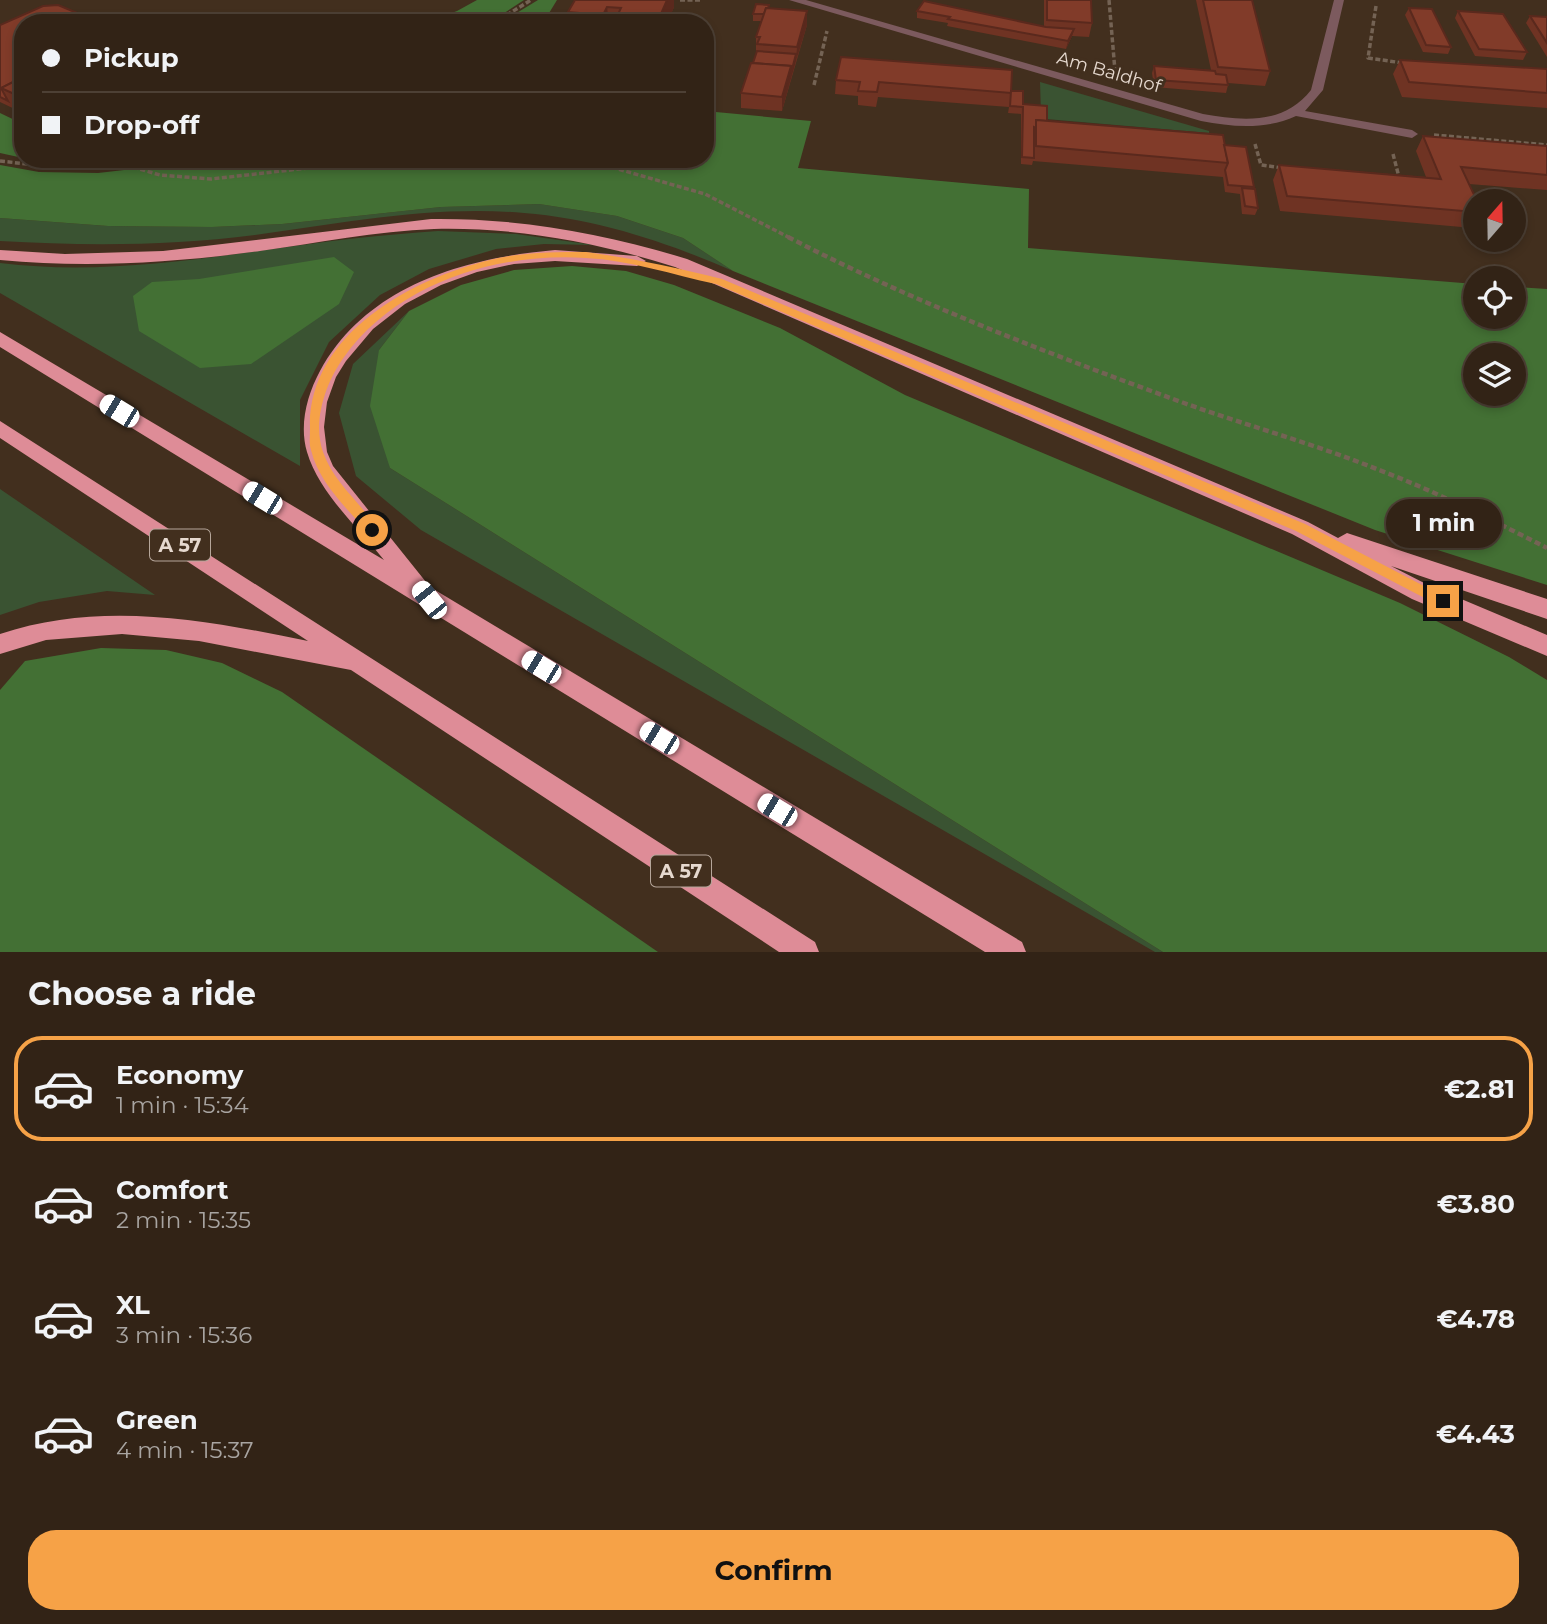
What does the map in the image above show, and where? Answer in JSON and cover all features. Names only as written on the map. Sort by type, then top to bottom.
[{"type":"highway","points":[[0,255],[80,259],[141,258],[200,253],[396,227],[454,224],[501,225],[556,231],[635,248],[681,263],[1300,527],[1547,609]]},
{"type":"highway","points":[[429,600],[331,482],[316,450],[315,411],[326,374],[349,341],[382,312],[419,288],[454,273],[519,258],[568,254],[603,256],[719,281]]},
{"type":"highway","points":[[0,338],[1013,952]]},
{"type":"highway","name":"A 57","points":[[0,428],[805,952]]},
{"type":"highway","points":[[1300,527],[1420,592],[1547,646]]},
{"type":"highway","points":[[0,644],[45,630],[104,624],[187,628],[360,662]]},
{"type":"highway","points":[[1510,631],[1547,658]]},
{"type":"street","name":"Am Baldhof","points":[[794,0],[1201,117],[1249,122],[1298,113]]},
{"type":"street","points":[[1298,113],[1310,103],[1317,90],[1339,0]]},
{"type":"street","points":[[1298,113],[1412,134]]},
{"type":"path","points":[[508,14],[531,0]]},
{"type":"path","points":[[680,0],[701,0]]},
{"type":"path","points":[[1109,0],[1117,93]]},
{"type":"path","points":[[1376,6],[1368,58],[1413,64]]},
{"type":"path","points":[[814,85],[831,11]]},
{"type":"path","points":[[1249,122],[1261,165],[1287,169]]},
{"type":"path","points":[[1386,130],[1403,184]]},
{"type":"path","points":[[1412,134],[1547,145]]},
{"type":"path","points":[[1506,143],[1510,151]]},
{"type":"path","points":[[136,168],[160,175],[211,179],[308,168]]},
{"type":"path","points":[[614,168],[705,194],[836,262],[1003,334],[1185,403],[1378,469],[1474,510],[1547,548]]},
{"type":"path","points":[[1386,177],[1399,177]]},
{"type":"green space","points":[[477,0],[524,0],[503,14],[449,14]]},
{"type":"green space","points":[[538,0],[557,0],[548,14],[515,14]]},
{"type":"green space","points":[[1040,82],[1209,133],[1046,119],[1041,113]]},
{"type":"green space","points":[[714,112],[811,121],[798,168],[1029,189],[1028,248],[1463,283],[1463,329],[1526,329],[1526,288],[1547,289],[1547,585],[1375,530],[733,271],[683,238],[617,216],[539,204],[441,207],[282,224],[212,227],[108,226],[0,218],[0,165],[39,172],[98,173],[142,168],[714,168]]},
{"type":"green space","points":[[0,113],[14,120],[14,156],[0,153]]},
{"type":"green space","points":[[539,204],[617,216],[683,238],[733,271],[657,241],[605,226],[551,216],[490,211],[389,216],[255,235],[159,243],[64,244],[0,241],[0,218],[108,226],[212,227],[282,224],[441,207]]},
{"type":"green space","points":[[438,231],[516,234],[594,245],[544,244],[496,249],[429,269],[380,295],[329,342],[300,400],[300,466],[0,293],[0,263],[45,267],[135,265]]},
{"type":"green space","points":[[334,257],[354,272],[339,304],[251,364],[200,368],[139,331],[133,296],[152,282],[199,279]]},
{"type":"green space","points":[[572,266],[626,271],[674,285],[780,328],[905,395],[1400,603],[1509,657],[1547,680],[1547,952],[1163,952],[390,468],[370,406],[379,350],[409,311],[461,285],[514,270]]},
{"type":"green space","points":[[409,311],[379,350],[390,468],[1163,952],[1155,952],[421,530],[356,476],[339,413],[353,364]]},
{"type":"green space","points":[[0,489],[155,595],[107,591],[39,602],[0,615]]},
{"type":"green space","points":[[101,648],[166,650],[222,663],[282,692],[658,952],[0,952],[0,690],[25,661]]},
{"type":"building","points":[[575,0],[667,0],[661,14],[618,14],[621,8],[607,7],[604,14],[568,12]]},
{"type":"building","points":[[1047,0],[1091,0],[1092,23],[1047,20]]},
{"type":"building","points":[[1203,0],[1252,0],[1270,71],[1218,67]]},
{"type":"building","points":[[924,1],[1046,27],[1074,29],[1068,41],[948,19],[950,17],[917,11]]},
{"type":"building","points":[[756,4],[769,5],[764,14],[753,14]]},
{"type":"building","points":[[58,5],[80,14],[25,14],[43,6]]},
{"type":"building","points":[[766,8],[807,11],[797,47],[757,44],[760,37],[756,37]]},
{"type":"building","points":[[1409,8],[1432,9],[1451,47],[1426,45]]},
{"type":"building","points":[[1458,11],[1503,14],[1527,52],[1479,49]]},
{"type":"building","points":[[1530,16],[1547,17],[1547,43]]},
{"type":"building","points":[[14,19],[14,82],[1,88],[8,101],[0,97],[0,25]]},
{"type":"building","points":[[757,51],[796,54],[791,73],[791,66],[753,63]]},
{"type":"building","points":[[841,57],[1012,70],[1011,93],[879,82],[877,92],[858,91],[860,82],[836,80]]},
{"type":"building","points":[[1400,60],[1547,69],[1547,93],[1409,82]]},
{"type":"building","points":[[751,63],[791,66],[782,97],[741,93]]},
{"type":"building","points":[[1154,66],[1215,71],[1216,74],[1226,75],[1228,85],[1156,80]]},
{"type":"building","points":[[14,82],[14,94],[1,88]]},
{"type":"building","points":[[1011,91],[1023,91],[1023,104],[1047,106],[1047,121],[1036,120],[1036,128],[1034,127],[1034,158],[1022,157],[1023,107],[1010,106]]},
{"type":"building","points":[[1036,120],[1223,135],[1228,163],[1036,146]]},
{"type":"building","points":[[1423,136],[1547,146],[1547,175],[1461,167],[1471,189],[1463,189],[1463,211],[1287,196],[1279,165],[1441,179]]},
{"type":"building","points":[[1224,145],[1246,147],[1254,187],[1228,185],[1225,170],[1228,163]]},
{"type":"building","points":[[1242,188],[1255,189],[1258,208],[1245,206]]},
{"type":"route","points":[[372,530],[331,482],[316,450],[315,411],[326,374],[349,341],[382,312],[419,288],[454,273],[492,262],[532,256],[603,256],[719,281],[1300,527],[1420,592],[1443,601]]}]
